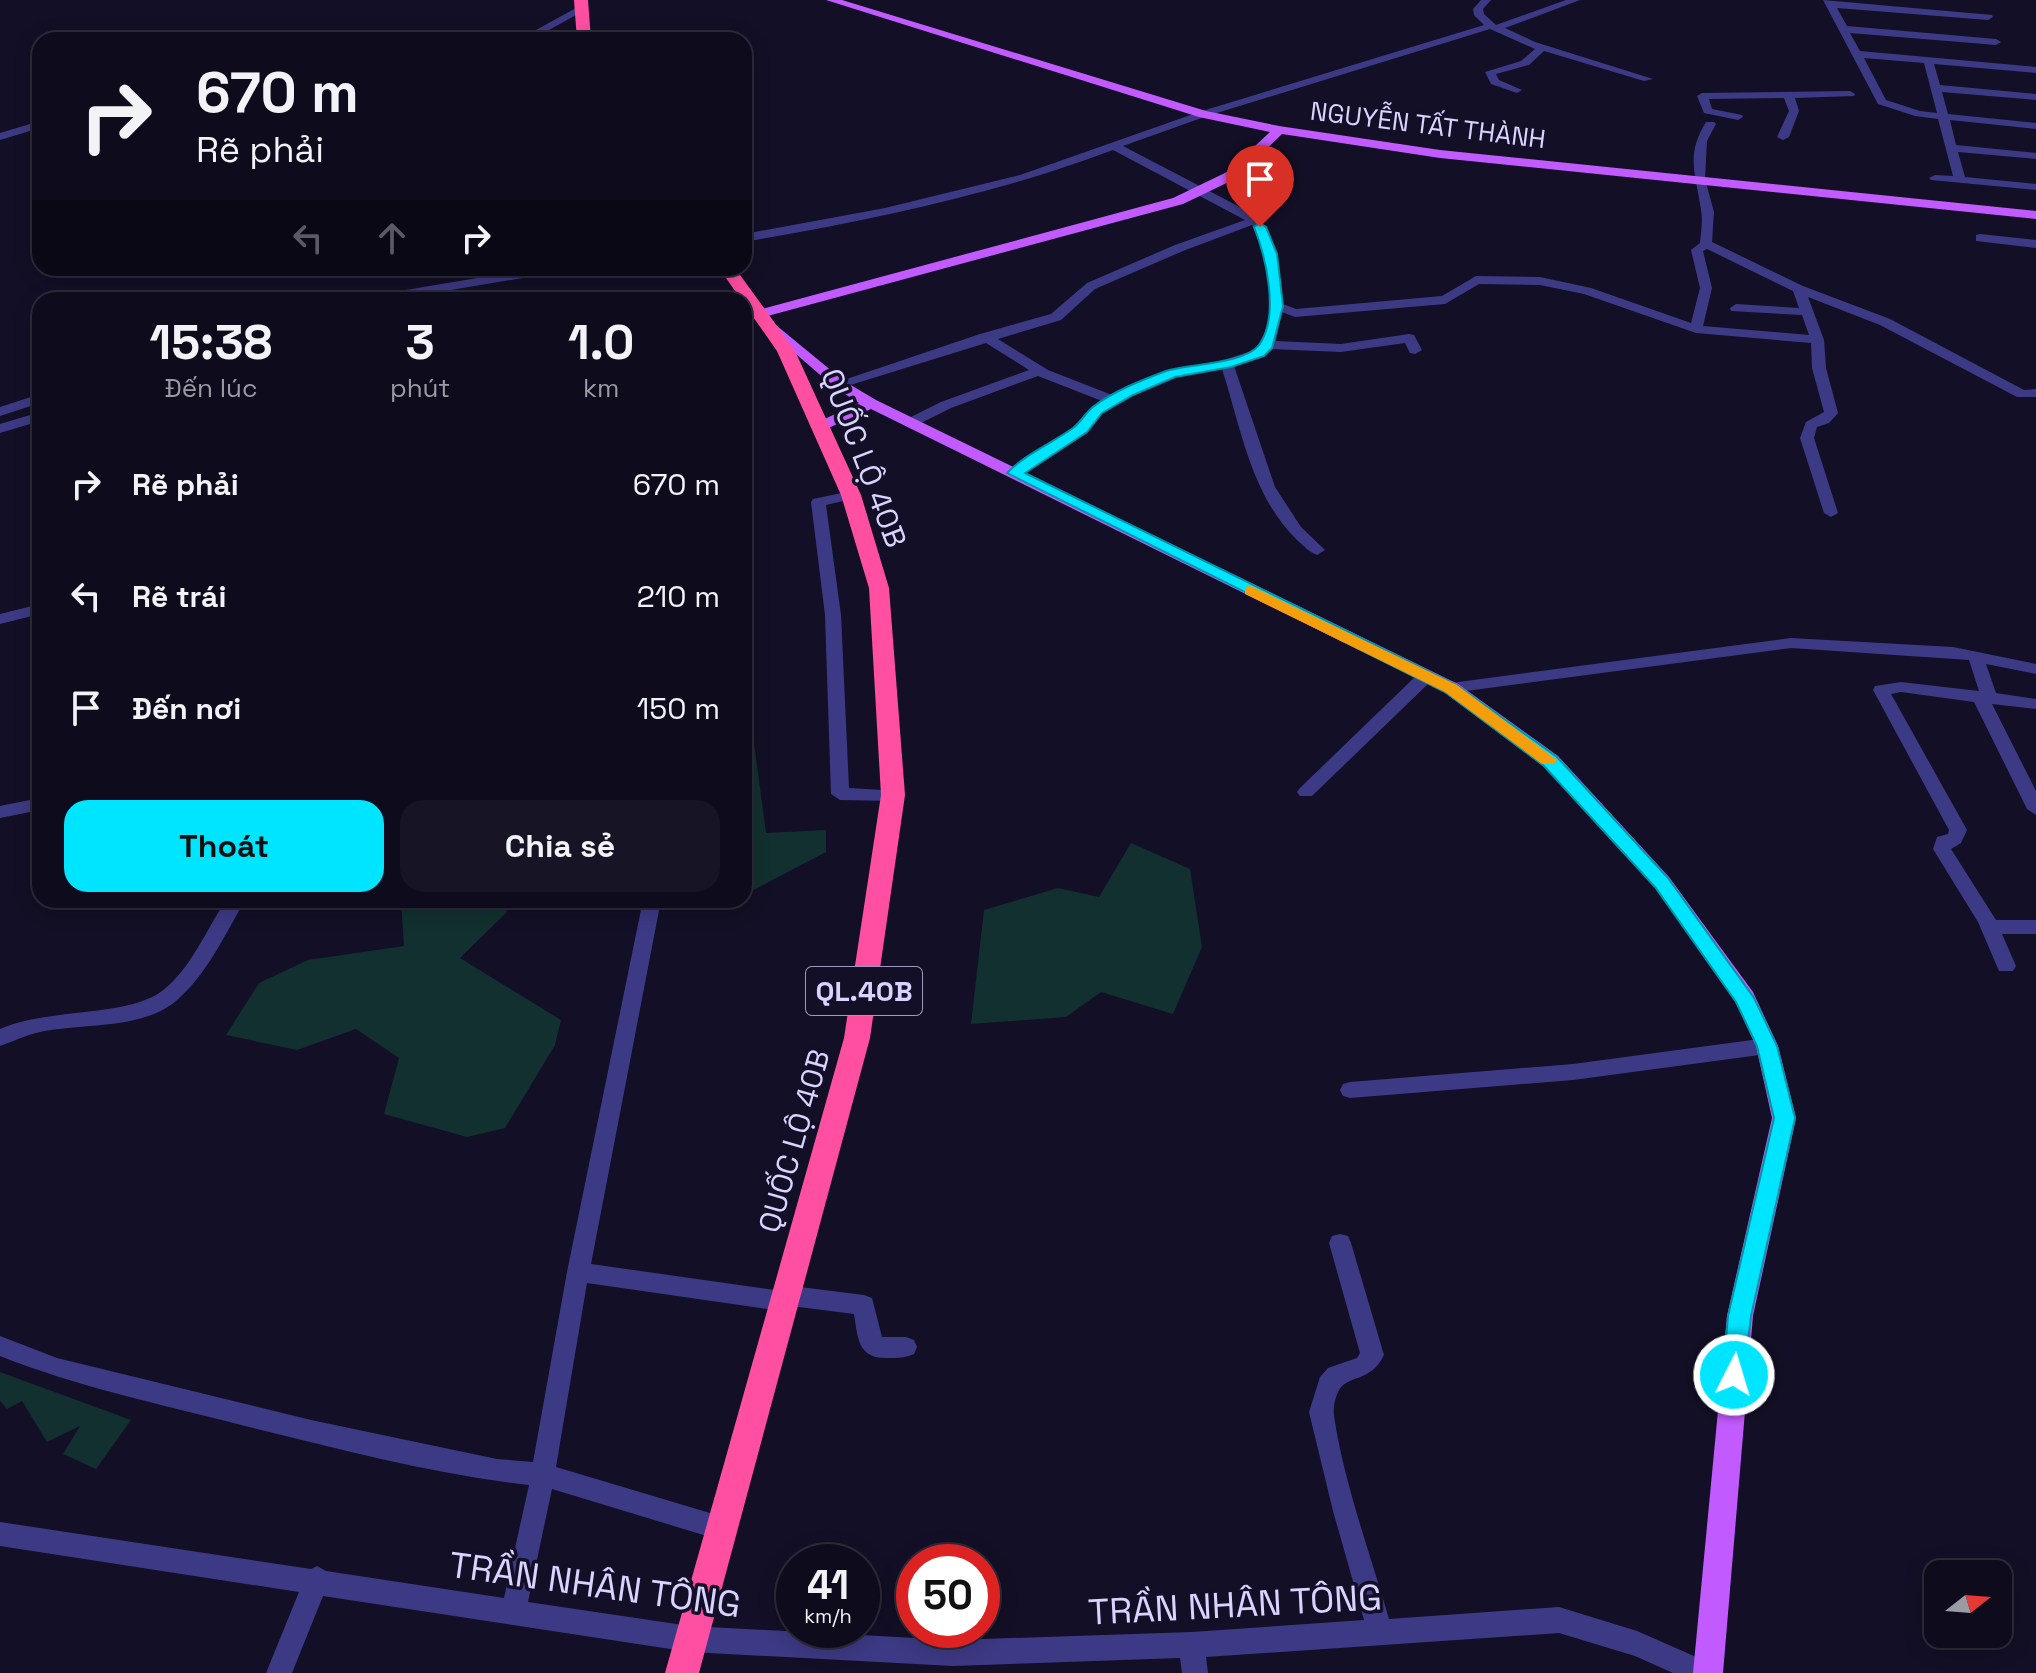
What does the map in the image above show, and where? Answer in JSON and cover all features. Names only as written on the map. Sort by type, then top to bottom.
[{"type":"highway","points":[[581,5],[583,32]]},
{"type":"highway","name":"QUỐC LỘ 40B","points":[[682,1673],[857,1038],[893,795],[879,588],[851,495],[821,426],[786,351],[752,303]]},
{"type":"main road","name":"NGUYỄN TẤT THÀNH","points":[[831,0],[1203,114],[1279,130],[1413,151],[2036,215]]},
{"type":"main road","points":[[760,314],[1136,214],[1232,175],[1279,130]]},
{"type":"main road","points":[[760,314],[839,384],[871,403],[1424,678],[1451,688],[1551,761],[1662,882],[1745,998],[1767,1046],[1784,1118],[1740,1316],[1706,1673]]},
{"type":"main road","points":[[821,426],[871,403]]},
{"type":"street","points":[[1486,0],[1478,9],[1479,15],[1493,27],[1542,48],[1648,79]]},
{"type":"street","points":[[752,236],[963,195],[1064,166],[1203,114],[1575,0]]},
{"type":"street","points":[[1982,0],[2003,67]]},
{"type":"street","points":[[1829,2],[1988,17]]},
{"type":"street","points":[[1829,2],[1882,102],[1909,112],[1943,118],[2036,126]]},
{"type":"street","points":[[536,32],[581,5]]},
{"type":"street","points":[[1843,29],[1996,42]]},
{"type":"street","points":[[1517,90],[1495,82],[1490,72],[1525,63],[1542,48]]},
{"type":"street","points":[[1856,54],[2036,70]]},
{"type":"street","points":[[1928,60],[1960,180]]},
{"type":"street","points":[[1936,88],[2036,97]]},
{"type":"street","points":[[1706,244],[1708,212],[1699,179],[1701,141],[1709,118],[1702,96],[1850,94]]},
{"type":"street","points":[[1783,137],[1794,111],[1788,95]]},
{"type":"street","points":[[1709,118],[1737,122]]},
{"type":"street","points":[[0,137],[32,127]]},
{"type":"street","points":[[1014,473],[1082,429],[1097,410],[1112,400],[1171,374],[1227,364],[1259,353],[1267,345],[1277,306],[1271,254],[1255,220],[1114,146]]},
{"type":"street","points":[[1951,148],[2036,156]]},
{"type":"street","points":[[1935,178],[2036,187]]},
{"type":"street","points":[[839,384],[912,364],[985,337],[1056,317],[1091,286],[1255,220]]},
{"type":"street","points":[[1984,254],[1979,232],[2036,244]]},
{"type":"street","points":[[1706,244],[1799,289],[1885,322],[2029,393],[2036,402]]},
{"type":"street","points":[[1696,329],[1706,288],[1697,250],[1706,244]]},
{"type":"street","points":[[417,292],[511,276]]},
{"type":"street","points":[[1277,306],[1295,313],[1415,304],[1445,300],[1476,280],[1540,281],[1587,291],[1696,329],[1817,340]]},
{"type":"street","points":[[1799,289],[1817,340],[1819,368],[1831,413],[1824,420],[1811,425],[1807,438],[1831,513]]},
{"type":"street","points":[[1736,308],[1809,312]]},
{"type":"street","points":[[985,337],[1038,370],[1112,400]]},
{"type":"street","points":[[1267,345],[1341,348],[1409,338],[1415,350]]},
{"type":"street","points":[[1227,364],[1242,422],[1275,503],[1291,527],[1317,550]]},
{"type":"street","points":[[910,423],[946,405],[1026,378],[1038,370]]},
{"type":"street","points":[[0,412],[32,401]]},
{"type":"street","points":[[0,429],[32,419]]},
{"type":"street","points":[[851,495],[818,502],[833,615],[840,794],[893,795]]},
{"type":"street","points":[[0,619],[32,611]]},
{"type":"street","points":[[1451,688],[1791,643],[1975,655],[2036,669]]},
{"type":"street","points":[[1975,655],[1985,698],[2036,809]]},
{"type":"street","points":[[1306,792],[1424,678]]},
{"type":"street","points":[[2006,966],[1990,927],[1942,849],[1943,842],[1955,838],[1958,830],[1881,693],[1884,688],[1901,687],[2036,704]]},
{"type":"street","points":[[0,812],[32,806]]},
{"type":"street","points":[[0,1038],[33,1024],[138,1009],[167,999],[182,982],[231,908]]},
{"type":"street","points":[[513,1614],[543,1475],[578,1272],[650,908]]},
{"type":"street","points":[[1990,927],[2036,927]]},
{"type":"street","points":[[1350,1090],[1573,1072],[1767,1046]]},
{"type":"street","points":[[1340,1243],[1372,1355],[1365,1365],[1336,1376],[1328,1385],[1321,1412],[1345,1511],[1381,1634]]},
{"type":"street","points":[[578,1272],[864,1305],[869,1338],[876,1348],[906,1347]]},
{"type":"street","points":[[0,1346],[57,1368],[311,1431],[497,1470],[543,1475],[720,1528]]},
{"type":"street","name":"TRẦN NHÂN TÔNG","points":[[0,1534],[317,1579],[513,1614],[690,1639],[953,1653],[1192,1645],[1559,1620],[1637,1644],[1706,1673]]},
{"type":"street","points":[[279,1673],[317,1579]]},
{"type":"street","points":[[1192,1645],[1195,1673]]},
{"type":"green space","points":[[752,728],[766,833],[826,830],[826,852],[752,891]]},
{"type":"green space","points":[[1131,843],[1190,869],[1202,947],[1173,1014],[1101,992],[1066,1017],[971,1024],[984,910],[1058,888],[1099,897]]},
{"type":"green space","points":[[402,908],[505,908],[507,912],[460,958],[561,1020],[555,1045],[505,1128],[467,1137],[384,1114],[399,1058],[356,1029],[297,1050],[226,1035],[259,983],[308,960],[404,946]]},
{"type":"green space","points":[[0,1372],[131,1420],[96,1469],[63,1454],[80,1426],[47,1442],[22,1401],[7,1409],[0,1401]]},
{"type":"slow traffic","points":[[1251,591],[1424,678],[1451,688],[1548,760]]},
{"type":"route","points":[[1260,227],[1271,254],[1277,306],[1269,343],[1259,353],[1227,364],[1171,374],[1128,392],[1097,410],[1082,429],[1014,473],[1424,678],[1451,688],[1551,761],[1662,882],[1745,998],[1767,1046],[1784,1118],[1740,1316],[1734,1375]]}]
